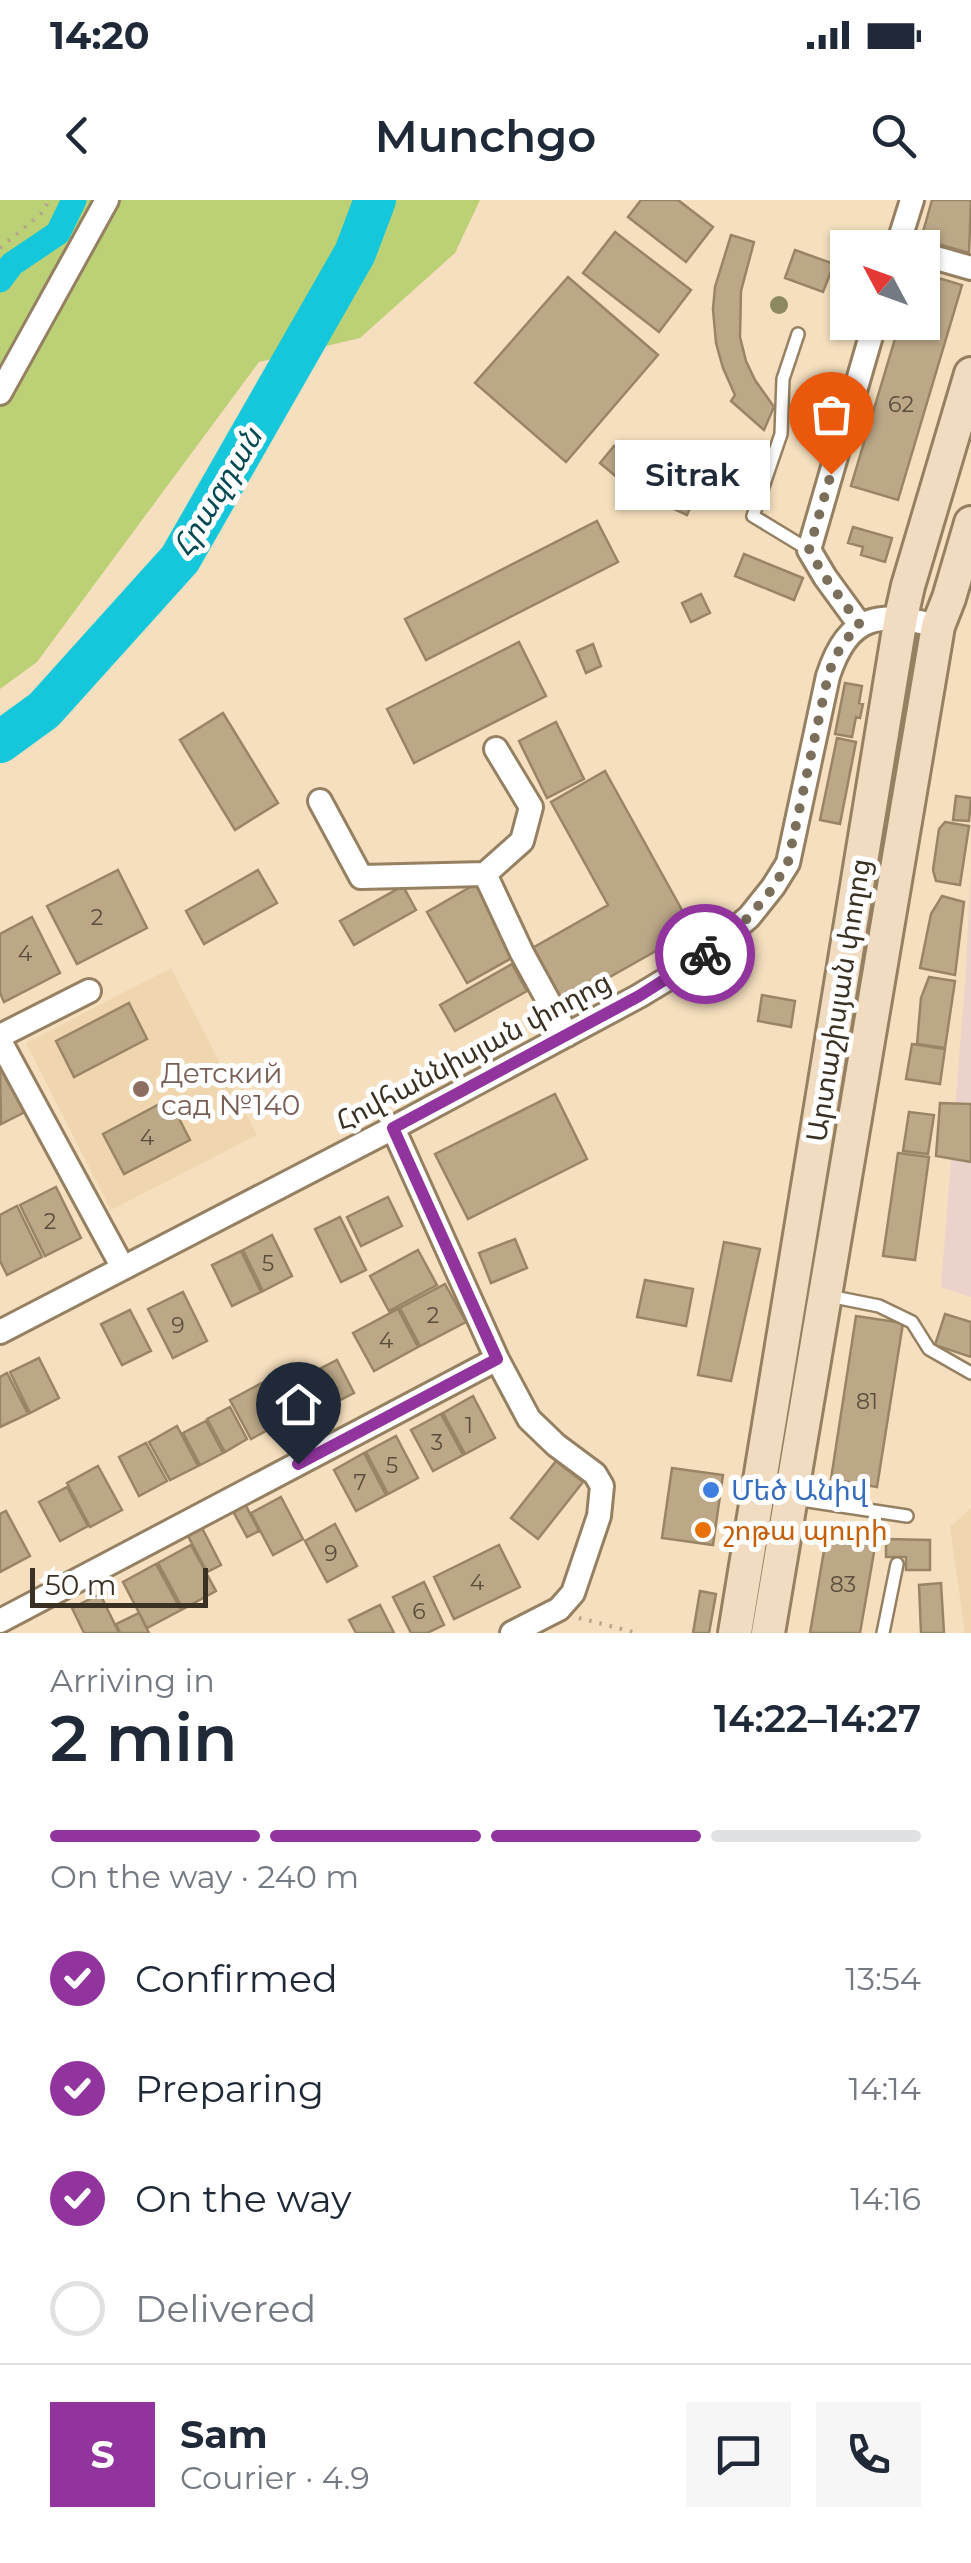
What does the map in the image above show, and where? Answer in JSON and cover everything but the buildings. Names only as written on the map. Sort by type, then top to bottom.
[{"type":"main road","name":"Արտաշիսյան փողոց","points":[[734,1633],[901,617],[971,374]]},
{"type":"main road","name":"Արտաշիսյան փողոց","points":[[768,1633],[938,626],[971,523]]},
{"type":"main road","points":[[824,1091],[858,1096]]},
{"type":"main road","points":[[766,1438],[800,1443]]},
{"type":"street","points":[[0,393],[107,200]]},
{"type":"street","points":[[903,230],[912,200]]},
{"type":"street","points":[[940,259],[971,268]]},
{"type":"street","points":[[871,340],[809,550],[860,625],[901,617],[938,626]]},
{"type":"street","name":"Հովհաննիսյան փողոց","points":[[0,1332],[393,1128],[639,996],[696,961],[749,917],[788,862],[834,656],[860,625]]},
{"type":"street","points":[[320,801],[361,877],[485,874],[522,841],[531,807],[496,749]]},
{"type":"street","points":[[485,874],[567,1035]]},
{"type":"street","points":[[90,991],[0,1038],[123,1268]]},
{"type":"street","points":[[393,1128],[528,1420],[594,1474],[602,1486],[599,1516],[569,1614],[512,1633]]},
{"type":"street","points":[[0,1621],[497,1359]]},
{"type":"lane","points":[[798,334],[783,379],[781,434],[753,516],[809,550]]},
{"type":"lane","points":[[825,1295],[880,1306],[912,1322],[929,1349],[971,1374]]},
{"type":"lane","points":[[791,1498],[907,1516]]},
{"type":"lane","points":[[883,1633],[897,1564]]},
{"type":"path","points":[[0,248],[43,212],[50,200]]},
{"type":"path","points":[[569,1614],[637,1633]]},
{"type":"shaded area","points":[[971,867],[971,1297],[941,1287]]},
{"type":"shaded area","name":"Детский сад №140","points":[[171,968],[257,1135],[111,1210],[26,1043]]},
{"type":"shaded area","points":[[971,1508],[971,1633],[965,1633],[950,1527]]},
{"type":"green space","points":[[0,200],[480,200],[455,253],[360,338],[259,362],[37,662],[0,689]]},
{"type":"waterway","points":[[0,280],[12,264],[58,233],[74,200]]},
{"type":"waterway","name":"Հրազդան","points":[[0,742],[44,710],[180,559],[355,253],[375,200]]},
{"type":"way so far","points":[[705,954],[749,917],[788,862],[834,656],[860,625],[809,550],[831,474]]},
{"type":"place","name":"Sitrak","points":[[831,474]]},
{"type":"place","name":"Детский сад №140","points":[[141,1089]]},
{"type":"place","name":"Մեծ Անիվ","points":[[711,1490]]},
{"type":"place","name":"շոթա պուրի","points":[[703,1530]]},
{"type":"route","points":[[298,1464],[497,1359],[393,1128],[639,996],[705,954]]}]
